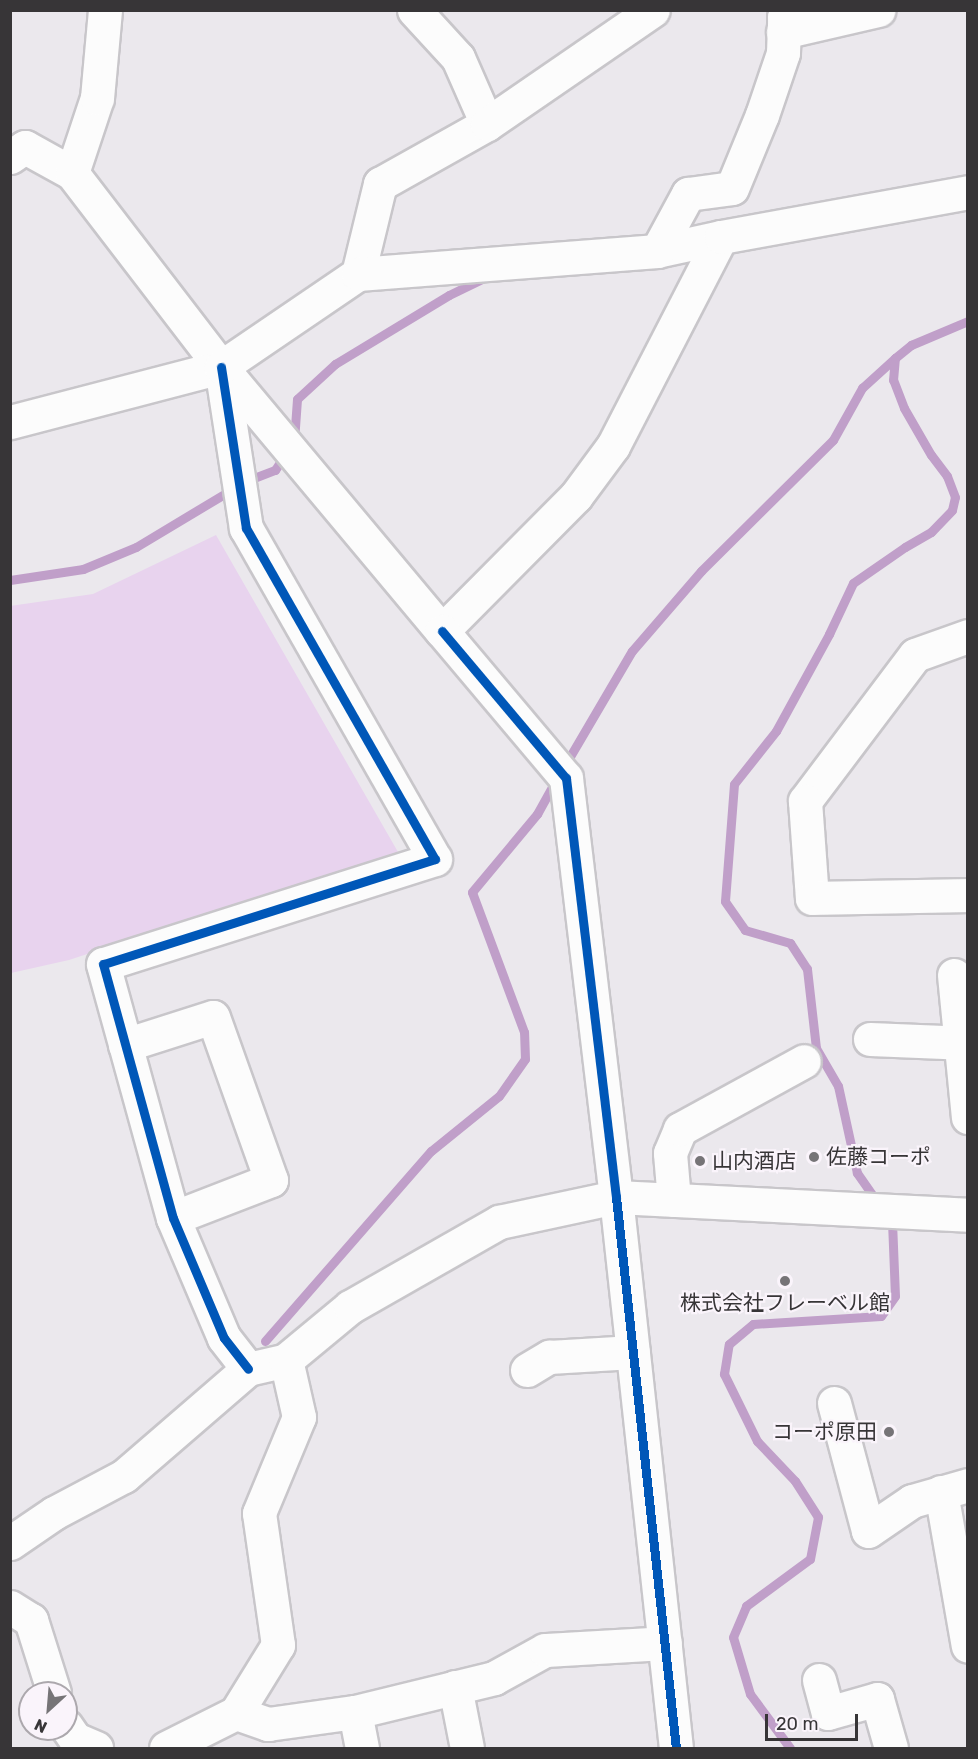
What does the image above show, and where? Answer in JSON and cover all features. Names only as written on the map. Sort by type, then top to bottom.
[{"type":"street","points":[[72,173],[97,98],[105,10]]},
{"type":"street","points":[[414,10],[458,58],[487,124]]},
{"type":"street","points":[[358,274],[380,184],[487,124],[653,10]]},
{"type":"street","points":[[657,251],[688,194],[732,188],[762,115],[783,53],[786,21],[878,10]]},
{"type":"street","points":[[10,157],[25,147],[72,173],[220,367],[560,771],[616,1197],[676,1749]]},
{"type":"street","points":[[10,422],[220,367],[358,274],[657,251],[721,237],[968,192]]},
{"type":"street","points":[[442,631],[576,496],[613,446],[721,237]]},
{"type":"street","points":[[220,367],[246,528],[435,859],[103,964],[173,1218],[224,1338],[248,1369]]},
{"type":"street","points":[[968,636],[915,655],[805,801],[812,898],[968,895]]},
{"type":"street","points":[[954,975],[964,1043],[968,1117]]},
{"type":"street","points":[[125,1045],[213,1017],[271,1180],[173,1218]]},
{"type":"street","points":[[870,1039],[964,1043]]},
{"type":"street","points":[[674,1200],[670,1153],[680,1129],[804,1061]]},
{"type":"street","points":[[10,1543],[54,1513],[124,1476],[248,1369],[286,1360],[350,1307],[499,1222],[616,1197],[968,1215]]},
{"type":"street","points":[[527,1370],[549,1357],[633,1352]]},
{"type":"street","points":[[166,1749],[236,1713],[278,1646],[259,1513],[299,1417],[286,1360]]},
{"type":"street","points":[[834,1403],[868,1531],[912,1502],[954,1488],[968,1646]]},
{"type":"street","points":[[10,1607],[31,1620],[50,1681]]},
{"type":"street","points":[[236,1713],[268,1724],[355,1712],[494,1678],[545,1650],[665,1643]]},
{"type":"street","points":[[819,1680],[828,1713],[877,1699],[891,1749]]},
{"type":"street","points":[[455,1687],[467,1749]]},
{"type":"street","points":[[355,1712],[362,1749]]},
{"type":"street","points":[[78,1740],[96,1749]]},
{"type":"shaded area","points":[[216,535],[398,852],[69,960],[11,973],[10,606],[93,594]]},
{"type":"waterway","points":[[294,441],[297,399],[335,364],[449,295],[488,276]]},
{"type":"waterway","points":[[878,1203],[857,1173],[838,1086],[816,1048],[807,969],[790,943],[745,930],[725,901],[734,784],[776,731],[829,634],[853,583],[931,532],[952,510],[955,497],[947,476],[931,455],[904,408],[893,380],[895,358],[911,345],[968,321]]},
{"type":"waterway","points":[[565,765],[632,651],[701,571],[833,440],[862,388],[895,358]]},
{"type":"waterway","points":[[246,481],[275,470],[286,453]]},
{"type":"waterway","points":[[10,580],[83,569],[136,547],[234,488]]},
{"type":"waterway","points":[[265,1341],[431,1151],[499,1096],[525,1059],[524,1032],[472,892],[537,814],[556,780]]},
{"type":"waterway","points":[[790,1748],[750,1694],[733,1637],[746,1606],[810,1559],[818,1517],[795,1481],[757,1441],[724,1374],[729,1344],[753,1324],[881,1316],[895,1296],[892,1222],[888,1217]]},
{"type":"cycle path","points":[[221,367],[246,528],[435,859],[103,964],[173,1218],[224,1338],[248,1369]]},
{"type":"cycle path","points":[[442,631],[566,778],[616,1197],[676,1748]]},
{"type":"place","name":"佐藤コーポ","points":[[814,1157]]},
{"type":"place","name":"山内酒店","points":[[700,1161]]},
{"type":"place","name":"株式会社フレーベル館","points":[[785,1281]]},
{"type":"place","name":"コーポ原田","points":[[889,1432]]}]
